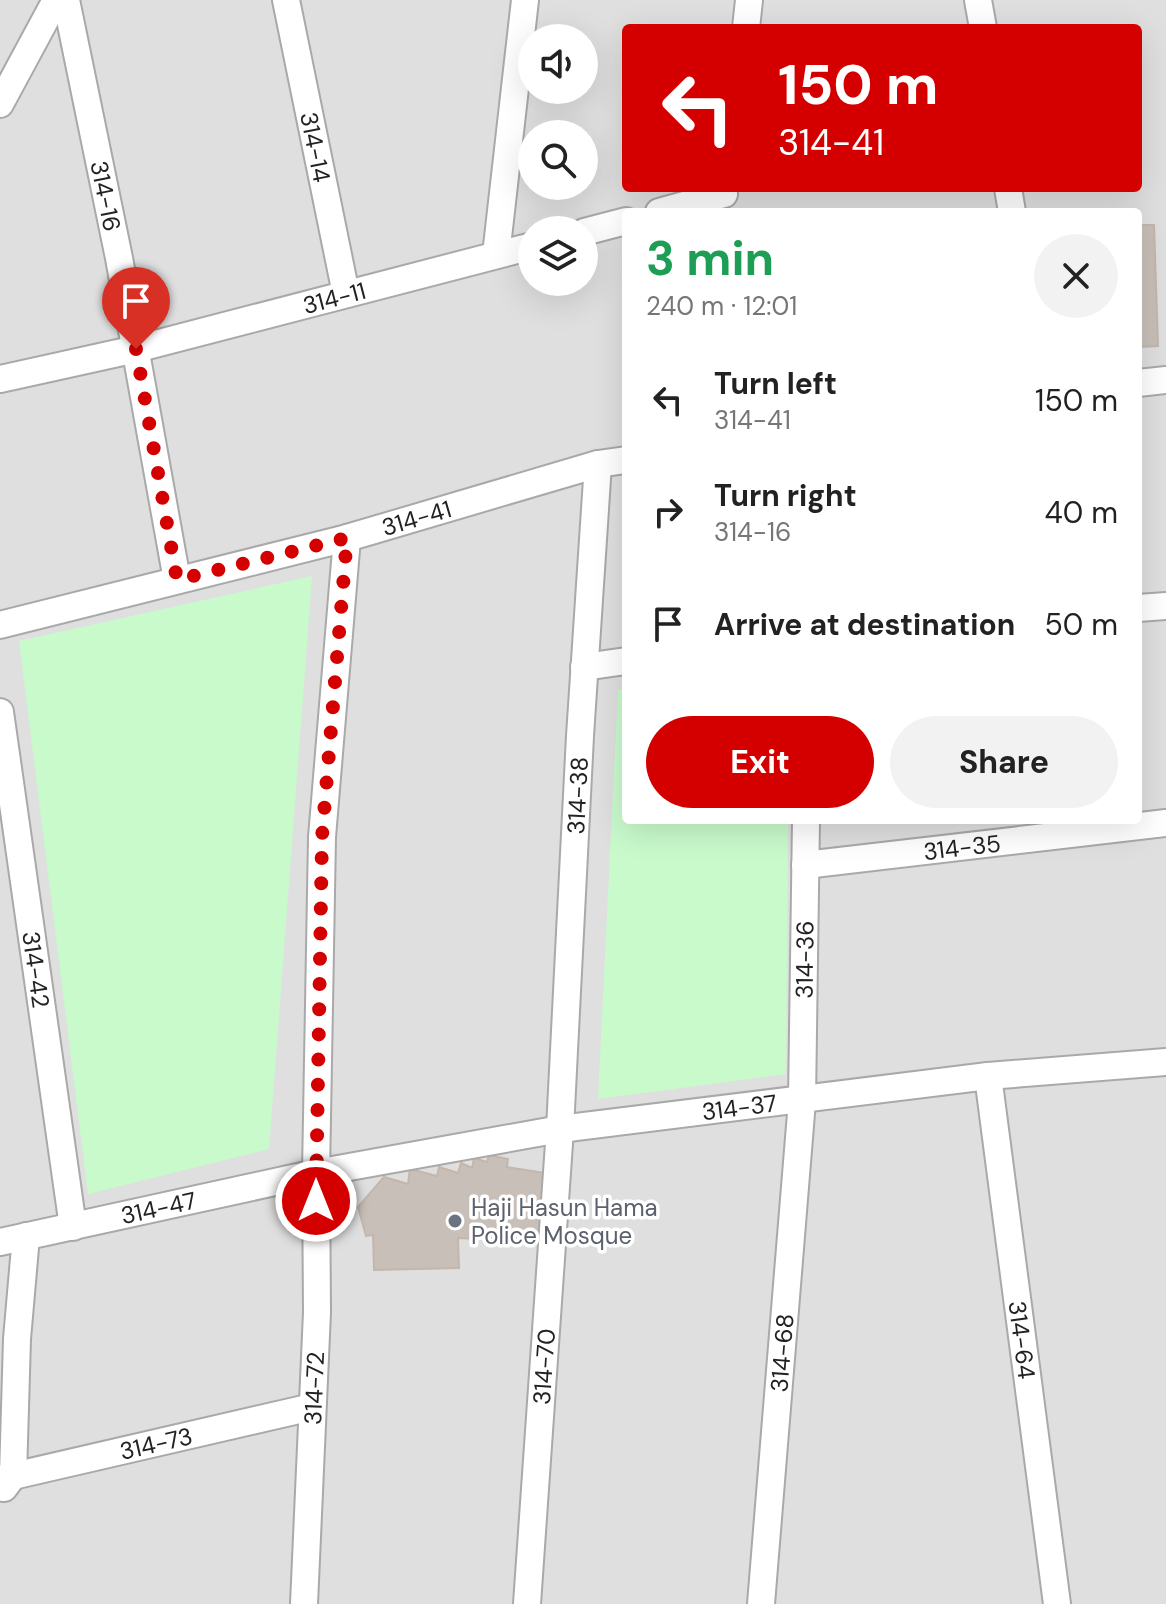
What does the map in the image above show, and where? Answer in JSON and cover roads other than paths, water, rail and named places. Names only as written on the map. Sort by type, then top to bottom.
[{"type":"street","points":[[0,104],[56,0]]},
{"type":"street","name":"314-16","points":[[66,0],[136,349],[177,580]]},
{"type":"street","name":"314-14","points":[[286,0],[346,294]]},
{"type":"street","points":[[496,255],[525,0]]},
{"type":"street","points":[[746,24],[749,0]]},
{"type":"street","points":[[978,0],[982,24]]},
{"type":"street","points":[[677,208],[723,198]]},
{"type":"street","points":[[598,228],[622,222]]},
{"type":"street","name":"314-11","points":[[0,379],[136,349],[518,250]]},
{"type":"street","points":[[1142,383],[1166,380]]},
{"type":"street","name":"314-41","points":[[0,625],[347,538],[598,464],[622,461]]},
{"type":"street","name":"314-38","points":[[560,1129],[598,464]]},
{"type":"street","name":"314-72","points":[[304,1604],[317,1312],[316,1173],[322,837],[347,538]]},
{"type":"street","points":[[1142,608],[1166,606]]},
{"type":"street","points":[[584,667],[622,662]]},
{"type":"street","name":"314-42","points":[[0,712],[73,1227]]},
{"type":"street","name":"314-35","points":[[805,865],[1166,823]]},
{"type":"street","name":"314-36","points":[[802,1101],[806,824]]},
{"type":"street","name":"314-37","points":[[316,1173],[560,1129],[988,1076],[1166,1062]]},
{"type":"street","name":"314-64","points":[[988,1076],[1057,1604]]},
{"type":"street","name":"314-68","points":[[761,1604],[802,1101]]},
{"type":"street","name":"314-70","points":[[527,1604],[560,1129]]},
{"type":"street","name":"314-47","points":[[0,1242],[316,1173]]},
{"type":"street","points":[[4,1483],[26,1236]]},
{"type":"street","name":"314-73","points":[[4,1483],[312,1407]]},
{"type":"place","name":"Haji Hasun Hama Police Mosque","points":[[455,1221]]}]
